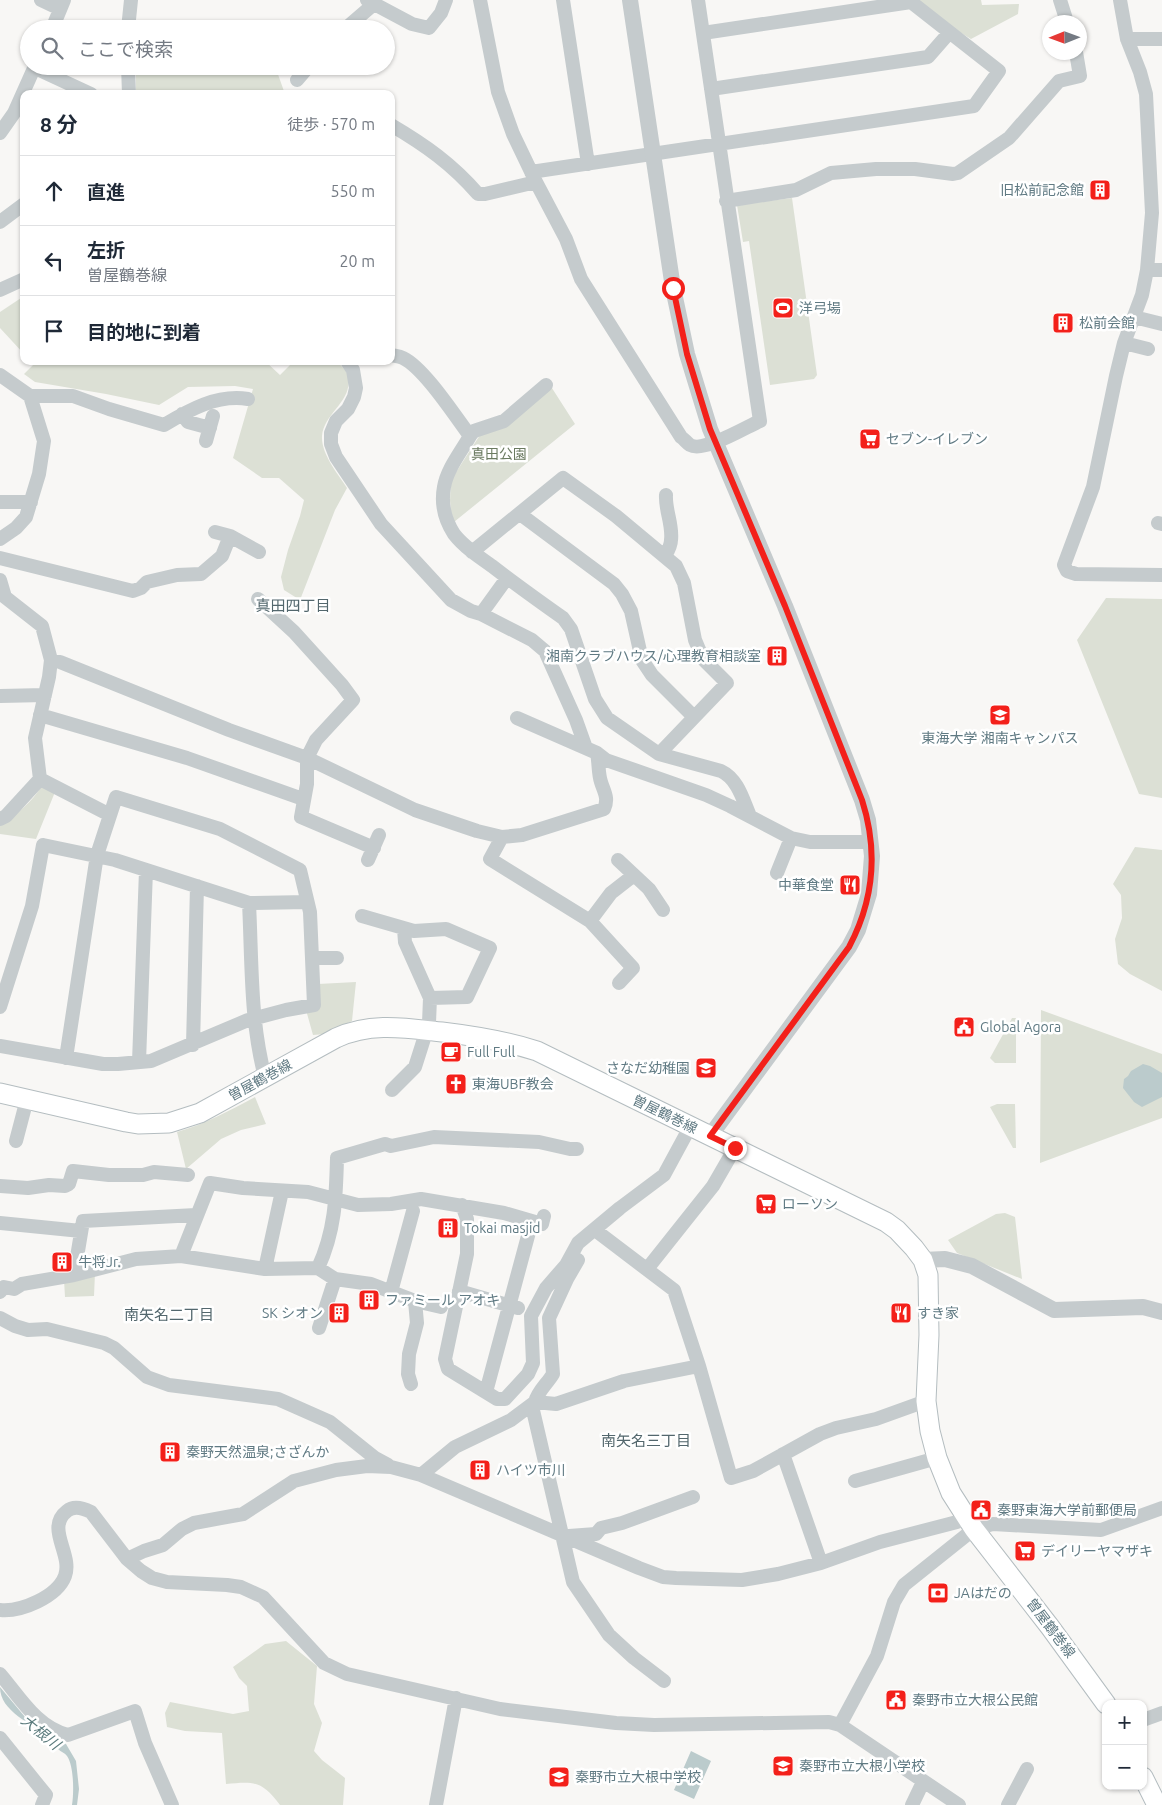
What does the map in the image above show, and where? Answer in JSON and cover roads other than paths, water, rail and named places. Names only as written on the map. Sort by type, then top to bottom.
[{"type":"main road","name":"曽屋鶴巻線","points":[[0,1093],[126,1122],[138,1124],[168,1123],[200,1113],[351,1031],[383,1026],[500,1040],[537,1051],[886,1222],[906,1238],[923,1260],[928,1275],[929,1335],[926,1401],[930,1431],[937,1458],[951,1494],[970,1523],[1103,1700]]},
{"type":"main road","points":[[1147,1785],[1157,1805]]},
{"type":"street","points":[[41,0],[62,5],[56,20]]},
{"type":"street","points":[[129,20],[131,0]]},
{"type":"street","points":[[354,20],[371,2],[412,24],[429,28],[441,13],[446,0]]},
{"type":"street","points":[[480,0],[498,92],[513,134],[533,177],[566,239],[581,279],[681,437],[690,445],[697,447],[716,442],[760,421],[726,201],[698,0]]},
{"type":"street","points":[[564,0],[588,164]]},
{"type":"street","points":[[630,0],[673,288],[687,354],[716,442],[785,606],[856,786],[868,820],[871,842],[872,875],[869,894],[858,930],[849,947],[710,1136]]},
{"type":"street","points":[[1060,0],[1065,15]]},
{"type":"street","points":[[1120,0],[1127,39],[1140,72],[1147,102],[1152,213],[1147,270],[1142,295],[1124,343],[1093,487],[1064,565],[1067,571],[1076,574],[1162,575]]},
{"type":"street","points":[[395,127],[434,151],[467,181],[478,194],[485,194],[533,177],[588,164],[974,106],[999,71],[911,2],[884,3],[703,33]]},
{"type":"street","points":[[711,89],[928,57],[949,33]]},
{"type":"street","points":[[1127,39],[1162,39]]},
{"type":"street","points":[[726,201],[796,190],[831,173],[876,169],[915,169],[958,173],[1008,138],[1059,81],[1080,76],[1077,60]]},
{"type":"street","points":[[24,90],[31,75]]},
{"type":"street","points":[[52,75],[83,90]]},
{"type":"street","points":[[128,75],[129,90]]},
{"type":"street","points":[[297,80],[301,75]]},
{"type":"street","points":[[0,133],[14,113],[20,100]]},
{"type":"street","points":[[0,222],[20,207]]},
{"type":"street","points":[[1147,270],[1162,270]]},
{"type":"street","points":[[0,290],[20,281]]},
{"type":"street","points":[[1134,316],[1162,324]]},
{"type":"street","points":[[1124,343],[1148,350]]},
{"type":"street","points":[[395,355],[412,364],[434,388],[470,436]]},
{"type":"street","points":[[50,660],[60,662],[229,730],[307,758],[415,810],[477,832],[502,837],[522,835],[604,809],[607,803],[606,794],[591,750],[545,651],[532,640],[451,600],[381,524],[336,457],[331,444],[330,434],[336,421],[348,409],[356,388],[353,370],[350,365]]},
{"type":"street","points":[[0,375],[30,396],[73,396],[164,425],[190,409],[209,403],[240,398],[248,399]]},
{"type":"street","points":[[546,385],[504,421],[474,431],[470,436],[447,474],[442,500],[444,513],[455,534],[472,552],[563,618],[571,630],[595,699],[607,718],[659,754],[728,774],[734,782],[750,816]]},
{"type":"street","points":[[0,539],[26,518],[39,474],[44,441],[30,396]]},
{"type":"street","points":[[182,414],[188,422],[210,428]]},
{"type":"street","points":[[472,552],[563,478],[616,516],[676,566],[684,583],[696,640],[703,659],[727,683],[659,754]]},
{"type":"street","points":[[666,495],[665,504],[672,532],[672,542],[666,556]]},
{"type":"street","points":[[0,502],[31,502]]},
{"type":"street","points":[[520,514],[614,584],[631,611],[642,660],[652,675],[694,717]]},
{"type":"street","points":[[215,532],[230,536],[259,552]]},
{"type":"street","points":[[0,558],[133,591],[141,588],[147,582],[177,574],[201,574],[222,556],[230,536]]},
{"type":"street","points":[[481,614],[507,578]]},
{"type":"street","points":[[0,580],[5,597],[42,626],[50,660],[45,695],[35,738],[40,780]]},
{"type":"street","points":[[258,599],[294,632],[342,685],[353,700],[316,740],[307,758],[307,784],[301,817],[374,848]]},
{"type":"street","points":[[0,696],[45,695]]},
{"type":"street","points":[[40,714],[187,758],[303,799]]},
{"type":"street","points":[[517,718],[591,750],[606,760],[706,795],[791,838],[810,842],[871,842]]},
{"type":"street","points":[[40,780],[110,815]]},
{"type":"street","points":[[0,819],[6,816],[40,780]]},
{"type":"street","points":[[0,1046],[66,1058],[103,1064],[151,1061],[254,1018],[314,1005],[310,912],[300,870],[220,830],[116,797],[97,855],[66,1058]]},
{"type":"street","points":[[502,837],[490,859],[590,921],[633,968],[619,983]]},
{"type":"street","points":[[777,873],[791,838]]},
{"type":"street","points":[[0,1007],[32,906],[43,845],[97,855],[250,904],[307,902]]},
{"type":"street","points":[[618,860],[649,889],[663,910]]},
{"type":"street","points":[[138,1062],[146,870]]},
{"type":"street","points":[[590,921],[611,894],[634,875]]},
{"type":"street","points":[[193,1045],[197,886]]},
{"type":"street","points":[[250,904],[254,1018],[259,1055],[265,1077]]},
{"type":"street","points":[[362,916],[414,931],[446,929],[490,948],[467,996],[430,998]]},
{"type":"street","points":[[392,1090],[415,1067],[429,1023],[430,998],[405,942],[404,928]]},
{"type":"street","points":[[312,958],[337,958]]},
{"type":"street","points":[[16,1141],[27,1099]]},
{"type":"street","points":[[462,1205],[467,1219],[468,1254],[445,1359],[448,1369],[497,1399],[505,1399],[528,1374],[533,1362],[531,1316],[546,1288],[566,1265],[578,1243],[620,1208],[664,1176],[690,1126]]},
{"type":"street","points":[[318,1268],[327,1249],[333,1223],[336,1200],[337,1158],[384,1144],[391,1146],[434,1137],[539,1142],[577,1149]]},
{"type":"street","points":[[647,1269],[713,1186],[735,1148]]},
{"type":"street","points":[[0,1186],[14,1188],[49,1185],[65,1186],[69,1184],[73,1171],[109,1175],[143,1175],[154,1172],[188,1175]]},
{"type":"street","points":[[181,1256],[210,1183],[308,1192],[358,1205],[391,1204],[421,1199],[538,1218],[514,1306],[486,1392]]},
{"type":"street","points":[[264,1269],[282,1191]]},
{"type":"street","points":[[391,1292],[413,1211]]},
{"type":"street","points":[[74,1275],[83,1221],[196,1215]]},
{"type":"street","points":[[0,1223],[80,1231]]},
{"type":"street","points":[[587,1235],[647,1269],[674,1290],[732,1478],[752,1471],[836,1428],[876,1419],[926,1401]]},
{"type":"street","points":[[587,1235],[549,1318],[553,1374],[537,1394],[534,1404],[574,1582],[609,1635],[634,1658],[664,1681]]},
{"type":"street","points":[[0,1292],[4,1287],[14,1288],[22,1284],[74,1275],[136,1259],[181,1256],[264,1269],[318,1268],[335,1279],[371,1284],[416,1301],[441,1307]]},
{"type":"street","points":[[923,1260],[955,1260],[972,1266],[1054,1310],[1143,1307],[1162,1312]]},
{"type":"street","points":[[318,1328],[335,1279]]},
{"type":"street","points":[[459,1291],[514,1306]]},
{"type":"street","points":[[411,1384],[408,1374],[409,1354],[417,1322],[416,1301]]},
{"type":"street","points":[[0,1318],[28,1330],[47,1329],[104,1343],[114,1348],[147,1376],[169,1385],[278,1399],[330,1422],[374,1458],[391,1467]]},
{"type":"street","points":[[421,1475],[455,1447],[511,1420],[534,1404],[556,1404],[624,1381],[699,1366]]},
{"type":"street","points":[[783,1454],[821,1563]]},
{"type":"street","points":[[856,1481],[937,1458]]},
{"type":"street","points":[[127,1559],[163,1544],[182,1529],[194,1523],[243,1514],[294,1481],[336,1470],[368,1466],[391,1467],[421,1475],[639,1568],[663,1577],[683,1579],[742,1580],[778,1574],[821,1563],[880,1542],[957,1522],[1102,1530],[1162,1508]]},
{"type":"street","points":[[563,1536],[596,1534],[601,1528],[622,1523],[693,1497]]},
{"type":"street","points":[[0,1610],[18,1609],[36,1602],[55,1589],[65,1575],[64,1550],[57,1530],[61,1516],[68,1509],[84,1508],[92,1512],[127,1559],[152,1578],[167,1582],[227,1585],[241,1588],[263,1597],[324,1663],[348,1674],[500,1709],[616,1723],[654,1725],[829,1722],[840,1725],[959,1805]]},
{"type":"street","points":[[840,1725],[877,1656],[894,1602],[904,1585],[970,1523]]},
{"type":"street","points":[[0,1674],[23,1700],[28,1710],[59,1733],[68,1735],[135,1711],[145,1743],[172,1805]]},
{"type":"street","points":[[436,1805],[456,1698]]},
{"type":"street","points":[[1147,1718],[1162,1712]]},
{"type":"street","points":[[0,1738],[46,1794],[42,1805]]},
{"type":"street","points":[[1008,1805],[1023,1790],[1027,1769]]},
{"type":"street","points":[[912,1805],[923,1782]]},
{"type":"water","points":[[1143,1064],[1162,1073],[1162,1097],[1142,1107],[1134,1102],[1123,1088],[1124,1079],[1131,1071]]},
{"type":"water","name":"大根川","points":[[0,1687],[25,1717],[66,1744],[76,1761],[79,1789],[77,1805],[72,1805],[72,1773],[67,1756],[48,1737],[11,1710],[1,1696]]},
{"type":"water","points":[[691,1751],[711,1761],[694,1799],[674,1790]]},
{"type":"place","name":"旧松前記念館","points":[[1100,190]]},
{"type":"place","name":"洋弓場","points":[[783,308]]},
{"type":"place","name":"松前会館","points":[[1063,323]]},
{"type":"place","name":"セブン-イレブン","points":[[870,439]]},
{"type":"place","name":"湘南クラブハウス/心理教育相談室","points":[[777,656]]},
{"type":"place","name":"東海大学 湘南キャンパス","points":[[1000,715]]},
{"type":"place","name":"中華食堂","points":[[850,885]]},
{"type":"place","name":"Global Agora","points":[[964,1027]]},
{"type":"place","name":"Full Full","points":[[451,1052]]},
{"type":"place","name":"さなだ幼稚園","points":[[706,1068]]},
{"type":"place","name":"東海UBF教会","points":[[456,1084]]},
{"type":"place","name":"ローソン","points":[[766,1204]]},
{"type":"place","name":"Tokai masjid","points":[[448,1228]]},
{"type":"place","name":"牛将Jr.","points":[[62,1262]]},
{"type":"place","name":"ファミール アオキ","points":[[369,1300]]},
{"type":"place","name":"SK シオン","points":[[339,1313]]},
{"type":"place","name":"すき家","points":[[901,1313]]},
{"type":"place","name":"秦野天然温泉;さざんか","points":[[170,1452]]},
{"type":"place","name":"ハイツ市川","points":[[480,1470]]},
{"type":"place","name":"秦野東海大学前郵便局","points":[[981,1510]]},
{"type":"place","name":"デイリーヤマザキ","points":[[1025,1551]]},
{"type":"place","name":"JAはだの","points":[[938,1593]]},
{"type":"place","name":"秦野市立大根公民館","points":[[896,1700]]},
{"type":"place","name":"秦野市立大根小学校","points":[[783,1766]]},
{"type":"place","name":"秦野市立大根中学校","points":[[559,1777]]},
{"type":"district","name":"真田四丁目","points":[[293,605]]},
{"type":"district","name":"南矢名二丁目","points":[[169,1314]]},
{"type":"district","name":"南矢名三丁目","points":[[646,1440]]},
{"type":"park label","name":"真田公園","points":[[499,454]]}]
